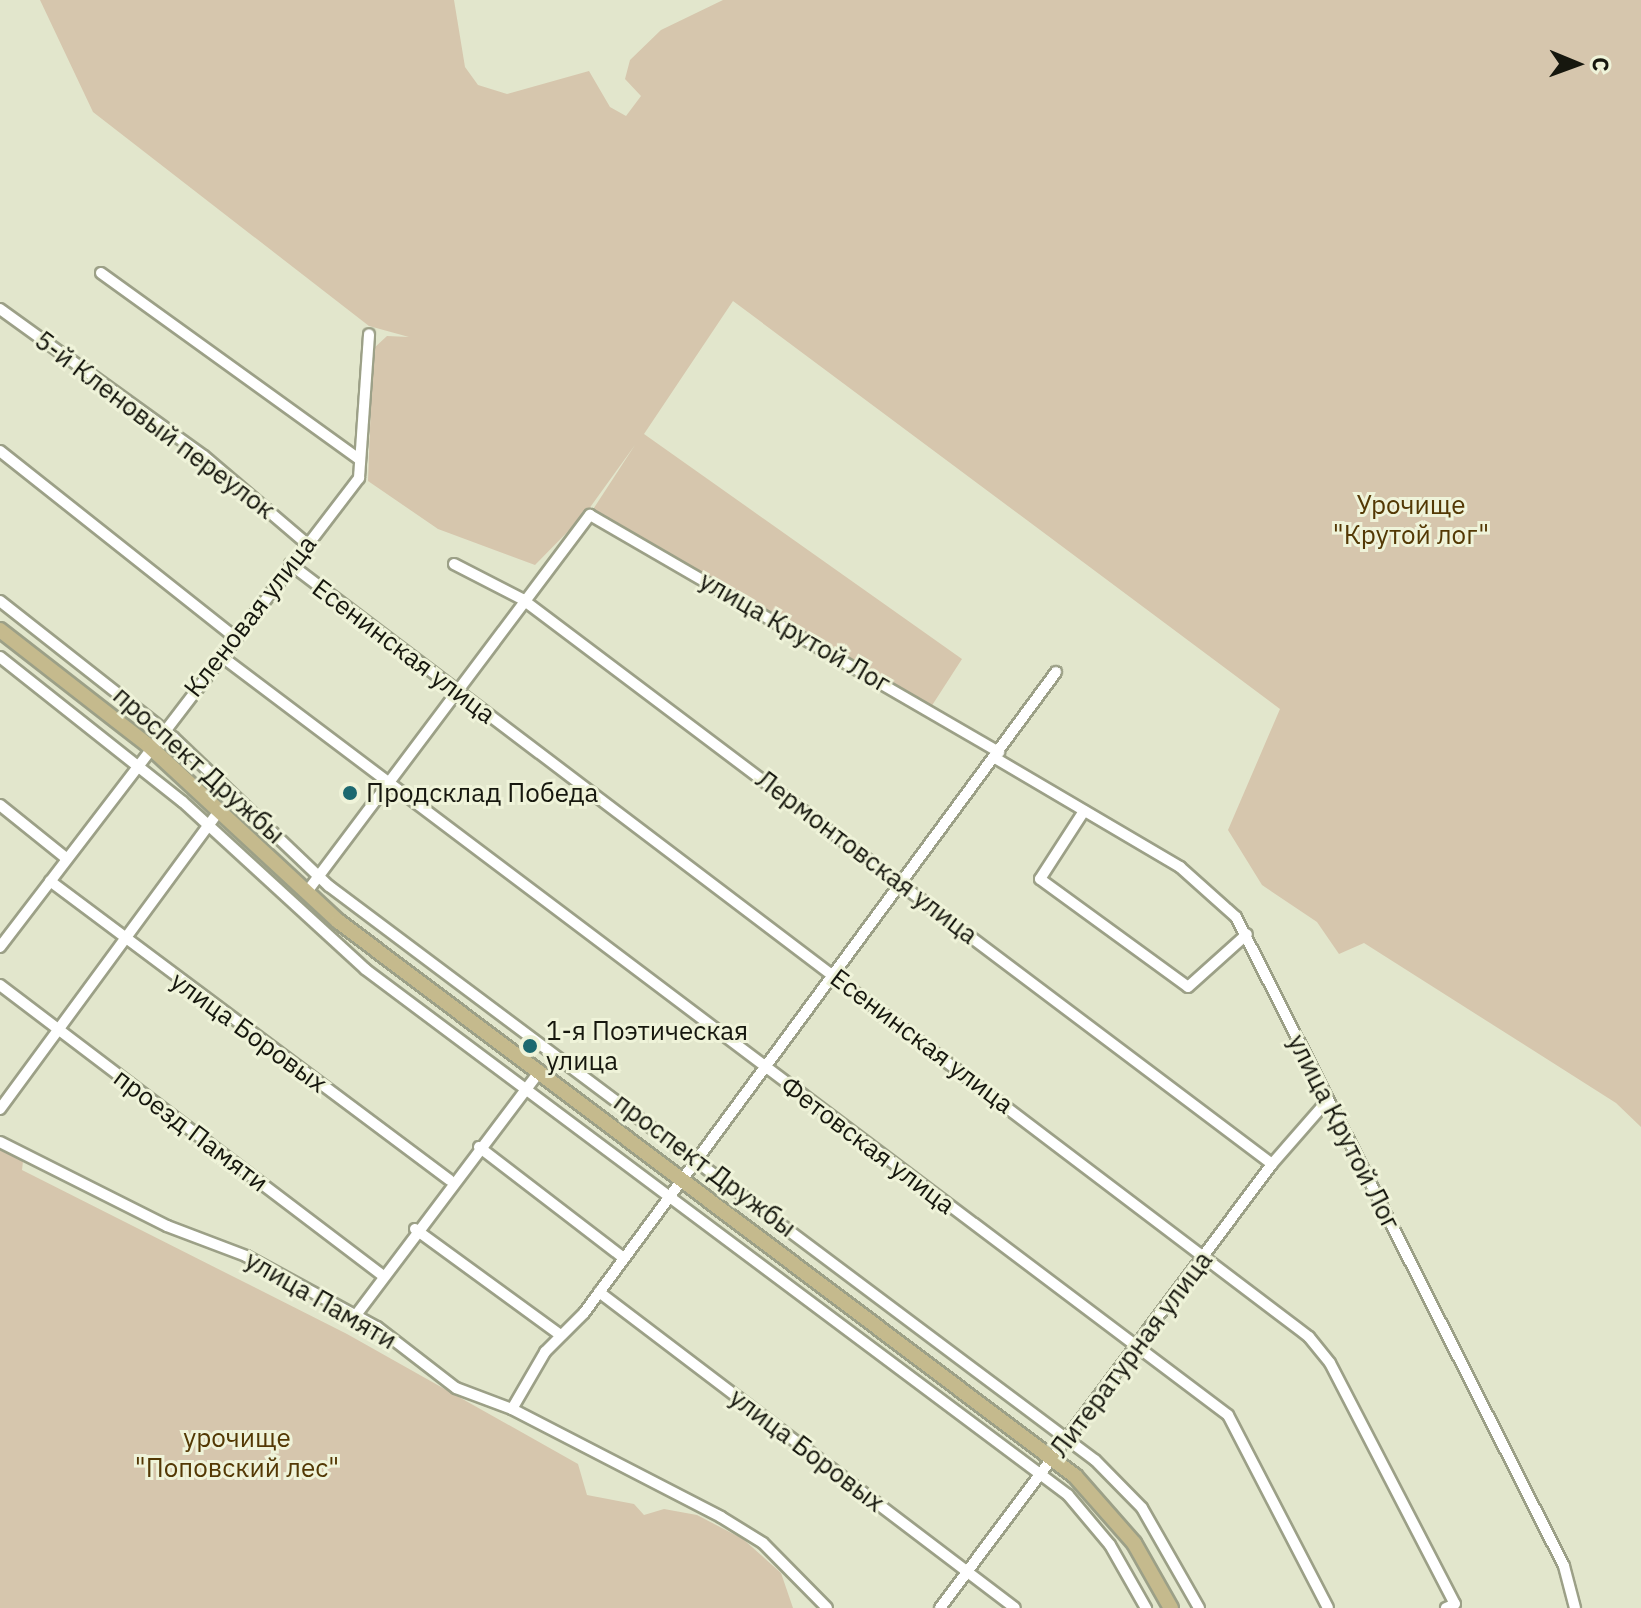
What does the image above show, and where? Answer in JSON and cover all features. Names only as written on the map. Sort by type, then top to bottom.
[{"type":"main road","name":"проспект Дружбы","points":[[0,630],[149,746],[306,893],[1052,1457],[1114,1516],[1171,1608]]},
{"type":"street","points":[[101,273],[359,459]]},
{"type":"street","name":"5-й Кленовый переулок","points":[[0,309],[204,456],[307,544]]},
{"type":"street","name":"Кленовая улица","points":[[0,947],[162,729],[359,478],[369,334]]},
{"type":"street","points":[[0,451],[236,638]]},
{"type":"street","name":"улица Крутой Лог","points":[[522,599],[590,515],[997,755],[1190,874],[1247,934],[1326,1102],[1559,1555],[1575,1608]]},
{"type":"street","name":"Есенинская улица","points":[[290,564],[453,690],[1207,1255],[1326,1356],[1451,1606]]},
{"type":"street","name":"Лермонтовская улица","points":[[454,564],[522,599],[1272,1164]]},
{"type":"street","points":[[306,893],[522,599]]},
{"type":"street","points":[[0,601],[162,729],[319,876],[692,1160],[1068,1438],[1142,1508],[1199,1608]]},
{"type":"street","name":"Фетовская улица","points":[[221,656],[386,784],[1139,1346],[1233,1422],[1328,1608]]},
{"type":"street","points":[[0,657],[137,764],[208,826],[301,917],[1041,1473],[1097,1525],[1146,1608]]},
{"type":"street","points":[[512,1409],[559,1334],[599,1292],[679,1176],[997,755],[1056,672]]},
{"type":"street","points":[[0,805],[66,858]]},
{"type":"street","points":[[1084,811],[1040,879],[1188,987],[1247,934]]},
{"type":"street","points":[[0,1109],[218,812]]},
{"type":"street","name":"улица Боровых","points":[[50,881],[125,941],[450,1180]]},
{"type":"street","name":"проезд Памяти","points":[[0,985],[382,1275]]},
{"type":"street","points":[[353,1319],[450,1180],[540,1071]]},
{"type":"street","name":"Литературная улица","points":[[940,1608],[1139,1346],[1272,1164],[1326,1102]]},
{"type":"street","name":"улица Памяти","points":[[0,1142],[167,1226],[246,1256],[353,1319],[377,1327],[456,1388],[512,1409],[721,1517],[763,1543],[827,1608]]},
{"type":"street","points":[[479,1147],[621,1256]]},
{"type":"street","points":[[415,1229],[559,1334]]},
{"type":"street","name":"улица Боровых","points":[[599,1292],[1015,1608]]},
{"type":"green space","name":"Урочище \"Крутой лог\"","points":[[40,0],[454,0],[465,67],[478,85],[507,94],[589,71],[610,107],[626,116],[641,96],[625,79],[630,60],[661,30],[723,0],[1641,0],[1641,1127],[1616,1103],[1364,943],[1339,954],[1317,922],[1262,885],[1228,830],[1280,709],[733,301],[644,434],[962,659],[931,707],[590,514],[635,445],[586,513],[535,565],[438,529],[368,481],[373,349],[387,336],[409,337],[369,326],[93,112]]},
{"type":"green space","name":"урочище \"Поповский лес\"","points":[[0,1141],[24,1153],[22,1170],[347,1334],[578,1464],[587,1495],[634,1504],[644,1515],[664,1509],[697,1515],[743,1539],[781,1573],[793,1608],[0,1608]]},
{"type":"place","name":"Продсклад Победа","points":[[350,793]]},
{"type":"place","name":"1-я Поэтическая улица","points":[[530,1046]]}]
